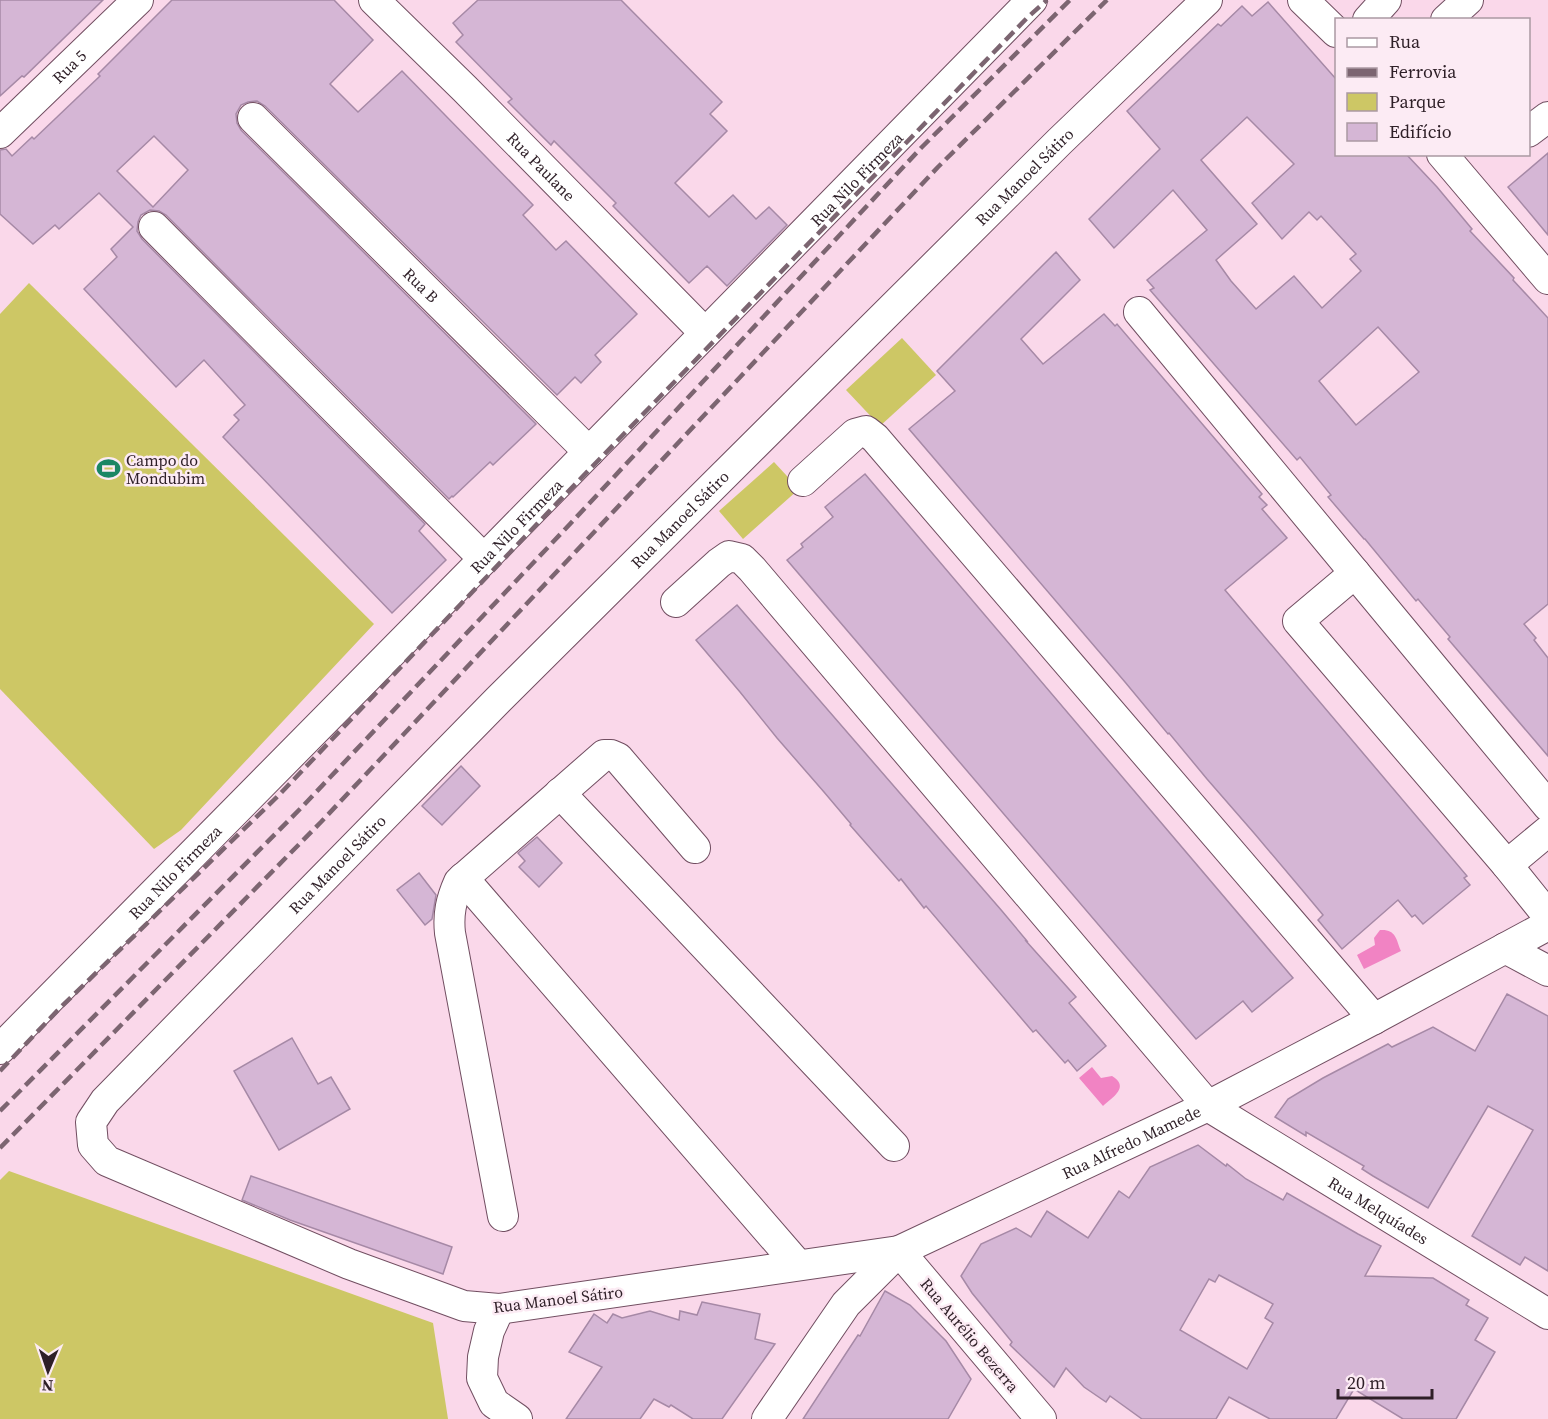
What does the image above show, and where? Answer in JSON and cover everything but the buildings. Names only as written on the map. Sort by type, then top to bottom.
[{"type":"street","name":"Rua Paulane","points":[[374,0],[705,333]]},
{"type":"street","name":"Rua Nilo Firmeza","points":[[0,1049],[1032,0]]},
{"type":"street","name":"Rua Manoel Sátiro","points":[[899,1251],[499,1309],[464,1306],[349,1264],[107,1161],[93,1145],[91,1122],[105,1101],[490,709],[1059,142],[1207,0]]},
{"type":"street","points":[[1303,0],[1335,31]]},
{"type":"street","points":[[1370,18],[1386,0]]},
{"type":"street","points":[[1448,18],[1467,0]]},
{"type":"street","name":"Rua 5","points":[[0,133],[135,1]]},
{"type":"street","points":[[1530,130],[1548,117]]},
{"type":"street","name":"Rua B","points":[[253,118],[589,452]]},
{"type":"street","points":[[1444,156],[1548,279]]},
{"type":"street","points":[[154,227],[484,559]]},
{"type":"street","points":[[1139,312],[1548,806]]},
{"type":"street","points":[[802,481],[855,434],[866,431],[875,438],[1374,1019]]},
{"type":"street","name":"Rua Melquíades","points":[[676,602],[729,556],[742,559],[753,569],[1208,1106],[1548,1314]]},
{"type":"street","points":[[1354,573],[1298,621],[1548,916]]},
{"type":"street","points":[[503,1216],[450,933],[451,898],[459,882],[604,755],[618,758],[695,848]]},
{"type":"street","points":[[560,794],[894,1146]]},
{"type":"street","points":[[1507,865],[1548,831]]},
{"type":"street","points":[[463,878],[798,1265]]},
{"type":"street","name":"Rua Alfredo Mamede","points":[[767,1419],[846,1304],[899,1251],[1208,1106],[1548,926]]},
{"type":"street","points":[[1505,948],[1548,971]]},
{"type":"street","name":"Rua Aurélio Bezerra","points":[[899,1251],[1041,1419]]},
{"type":"street","points":[[499,1309],[489,1331],[483,1357],[482,1378],[494,1403],[517,1419]]},
{"type":"green space","name":"Campo do Mondubim","points":[[29,283],[374,624],[181,830],[154,849],[0,689],[0,314]]},
{"type":"green space","points":[[902,338],[936,375],[880,426],[846,390]]},
{"type":"green space","points":[[774,462],[799,489],[743,539],[719,511]]},
{"type":"green space","points":[[9,1171],[433,1323],[448,1419],[0,1419],[0,1180]]},
{"type":"shaded area","points":[[1380,930],[1392,933],[1401,951],[1364,969],[1357,955],[1375,945],[1374,938]]},
{"type":"shaded area","points":[[1092,1067],[1101,1078],[1112,1076],[1120,1084],[1118,1092],[1103,1106],[1079,1078]]},
{"type":"railway","points":[[0,1071],[60,1008],[279,795],[558,502],[1047,0]]},
{"type":"railway","points":[[0,1111],[301,808],[921,148],[1070,0]]},
{"type":"railway","points":[[0,1148],[321,822],[938,167],[1107,0]]},
{"type":"place","name":"Campo do Mondubim","points":[[108,469]]}]
